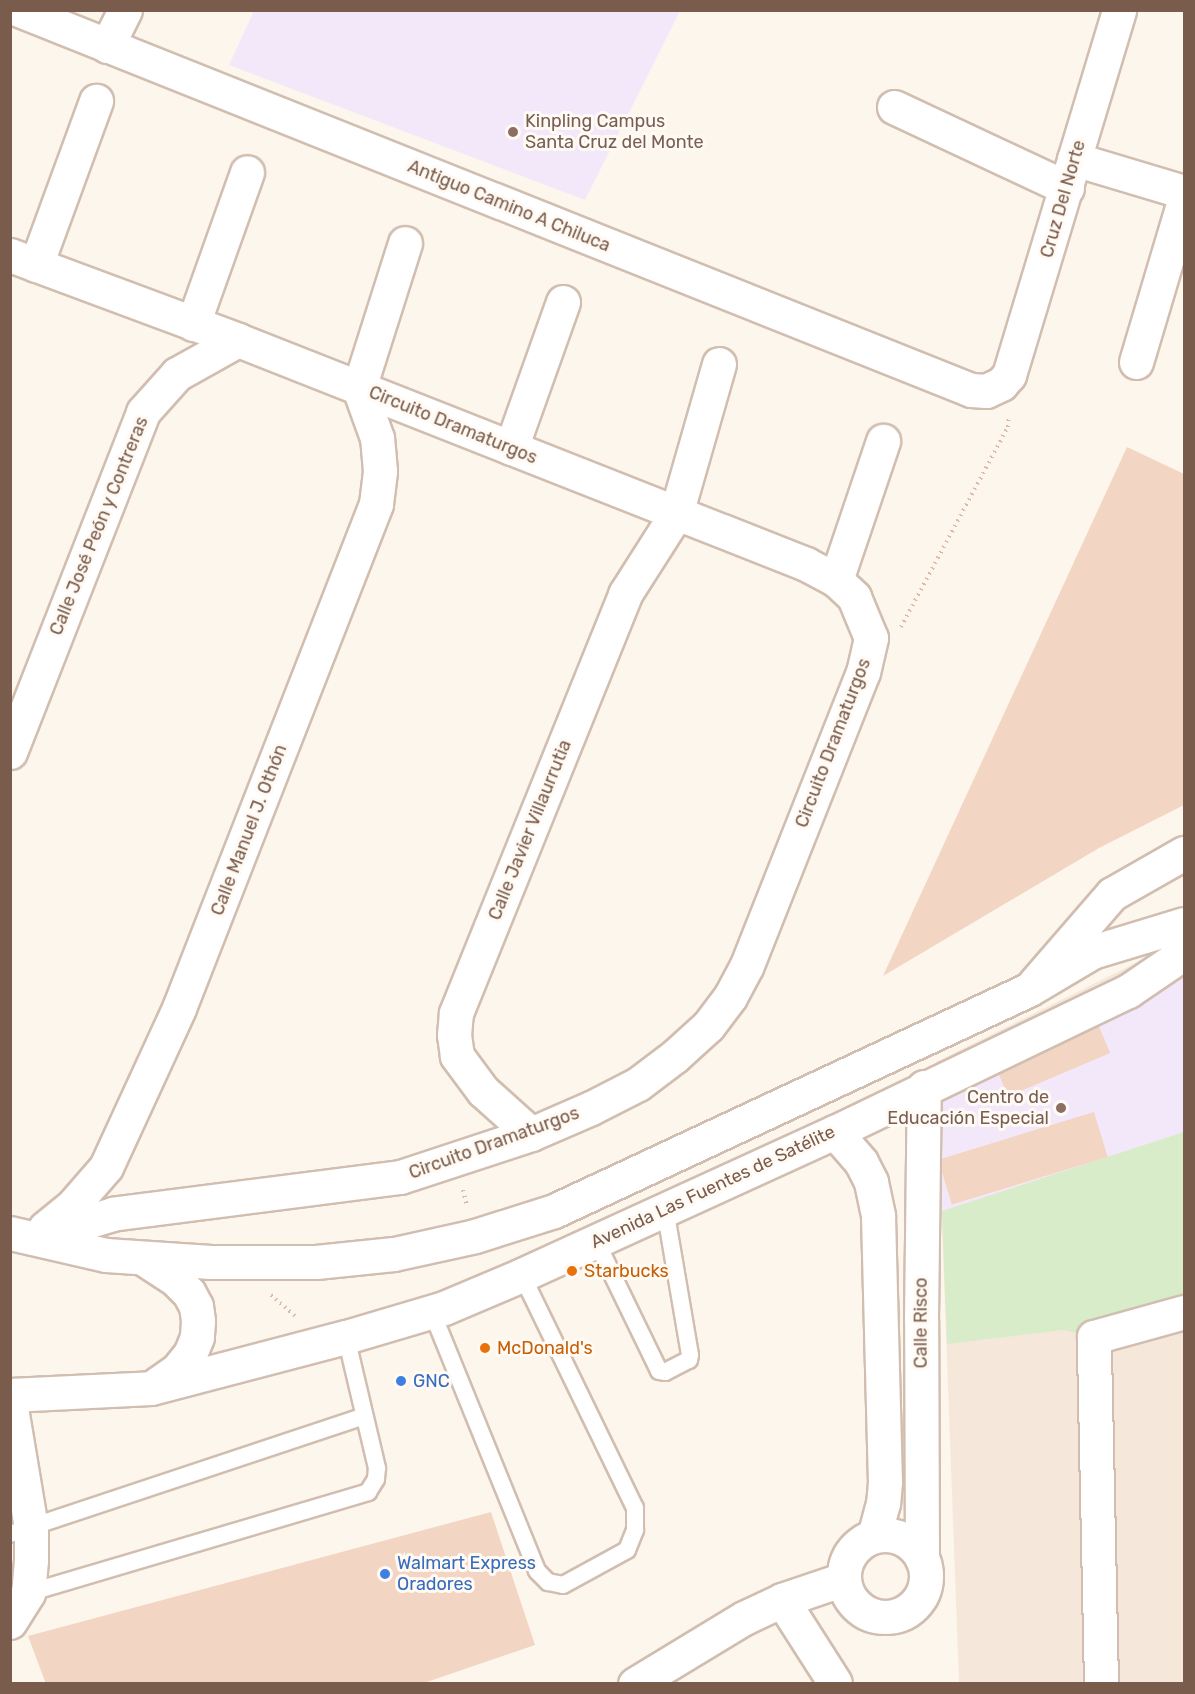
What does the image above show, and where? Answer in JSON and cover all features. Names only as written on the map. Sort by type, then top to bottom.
[{"type":"street","name":"Antiguo Camino A Chiluca","points":[[19,10],[971,390],[986,391],[1000,384]]},
{"type":"street","points":[[107,46],[125,10]]},
{"type":"street","name":"Cruz Del Norte","points":[[1000,384],[1009,375],[1119,10]]},
{"type":"street","points":[[23,260],[96,101]]},
{"type":"street","points":[[894,107],[1070,174],[1185,192]]},
{"type":"street","points":[[193,324],[246,172]]},
{"type":"street","points":[[1136,362],[1185,201]]},
{"type":"street","points":[[360,388],[405,243]]},
{"type":"street","name":"Circuito Dramaturgos","points":[[21,1236],[113,1214],[400,1177],[531,1134],[591,1108],[638,1084],[675,1056],[708,1026],[730,997],[746,967],[863,672],[871,638],[854,597],[836,580],[806,564],[238,340],[23,260]]},
{"type":"street","points":[[511,448],[563,302]]},
{"type":"street","name":"Calle José Peón y Contreras","points":[[10,752],[143,412],[177,374],[238,340]]},
{"type":"street","name":"Calle Javier Villaurrutia","points":[[531,1134],[483,1091],[457,1056],[454,1035],[456,1013],[625,594],[676,514],[719,364]]},
{"type":"street","name":"Calle Manuel J. Othón","points":[[21,1236],[73,1205],[106,1167],[179,1008],[376,504],[380,471],[377,438],[360,388]]},
{"type":"street","points":[[836,580],[883,441]]},
{"type":"street","points":[[1028,990],[1112,894],[1185,853]]},
{"type":"street","points":[[21,1236],[106,1255],[144,1259],[248,1262],[316,1262],[394,1254],[475,1236],[554,1211],[1028,990],[1185,901]]},
{"type":"street","points":[[1092,952],[1185,924]]},
{"type":"street","name":"Avenida Las Fuentes de Satélite","points":[[10,1395],[151,1388],[432,1312],[522,1275],[835,1132],[1128,991],[1185,953]]},
{"type":"street","points":[[1128,991],[1185,971]]},
{"type":"street","name":"Calle Risco","points":[[922,1559],[921,1320],[924,1088]]},
{"type":"street","points":[[835,1132],[861,1162],[872,1182],[878,1216],[885,1482],[883,1503],[874,1536]]},
{"type":"street","points":[[144,1259],[176,1280],[189,1293],[196,1306],[198,1321],[198,1337],[190,1353],[177,1370],[151,1388]]},
{"type":"street","points":[[1101,1683],[1094,1337],[1185,1312]]},
{"type":"street","points":[[10,1402],[21,1531],[31,1560],[28,1593],[10,1622]]},
{"type":"street","points":[[889,1535],[902,1539],[914,1547],[922,1559],[925,1580],[918,1600],[908,1610],[896,1616],[881,1617],[867,1613],[855,1604],[847,1593],[844,1579],[845,1565],[851,1552],[861,1542],[874,1536],[889,1535]]},
{"type":"street","points":[[635,1683],[744,1618],[782,1600],[844,1579]]},
{"type":"street","points":[[782,1600],[835,1683],[842,1683]]},
{"type":"lane","points":[[596,1241],[659,1371],[665,1372],[689,1360],[690,1355],[665,1209]]},
{"type":"lane","points":[[432,1312],[537,1571],[548,1582],[563,1585],[627,1550],[635,1530],[635,1508],[522,1275]]},
{"type":"lane","points":[[28,1593],[368,1491],[376,1479],[377,1468],[364,1416],[336,1339]]},
{"type":"lane","points":[[21,1531],[364,1416]]},
{"type":"path","points":[[871,638],[890,637],[905,623],[1008,427],[1010,409],[1000,384]]},
{"type":"path","points":[[455,1160],[475,1236]]},
{"type":"path","points":[[248,1262],[253,1279],[336,1339]]},
{"type":"shaded area","name":"Kinpling Campus Santa Cruz del Monte","points":[[254,10],[680,11],[585,200],[229,65]]},
{"type":"shaded area","points":[[1184,939],[1184,1683],[959,1683],[936,1062]]},
{"type":"shaded area","name":"Centro de Educación Especial","points":[[1184,971],[1184,1132],[942,1211],[936,1084]]},
{"type":"green space","points":[[1184,1132],[1184,1312],[1094,1337],[1063,1330],[947,1344],[942,1211]]},
{"type":"building","points":[[1127,447],[1184,474],[1184,805],[1099,848],[883,976]]},
{"type":"building","points":[[1095,1017],[1110,1053],[1008,1096],[993,1060]]},
{"type":"building","points":[[1094,1112],[1108,1157],[952,1205],[938,1160]]},
{"type":"building","name":"Walmart Express Oradores","points":[[491,1512],[535,1645],[421,1684],[46,1684],[28,1636]]},
{"type":"place","name":"Kinpling Campus Santa Cruz del Monte","points":[[513,132]]},
{"type":"place","name":"Centro de Educación Especial","points":[[1061,1108]]},
{"type":"place","name":"Starbucks","points":[[572,1271]]},
{"type":"place","name":"McDonald's","points":[[485,1348]]},
{"type":"place","name":"GNC","points":[[401,1381]]},
{"type":"place","name":"Walmart Express Oradores","points":[[385,1574]]}]
